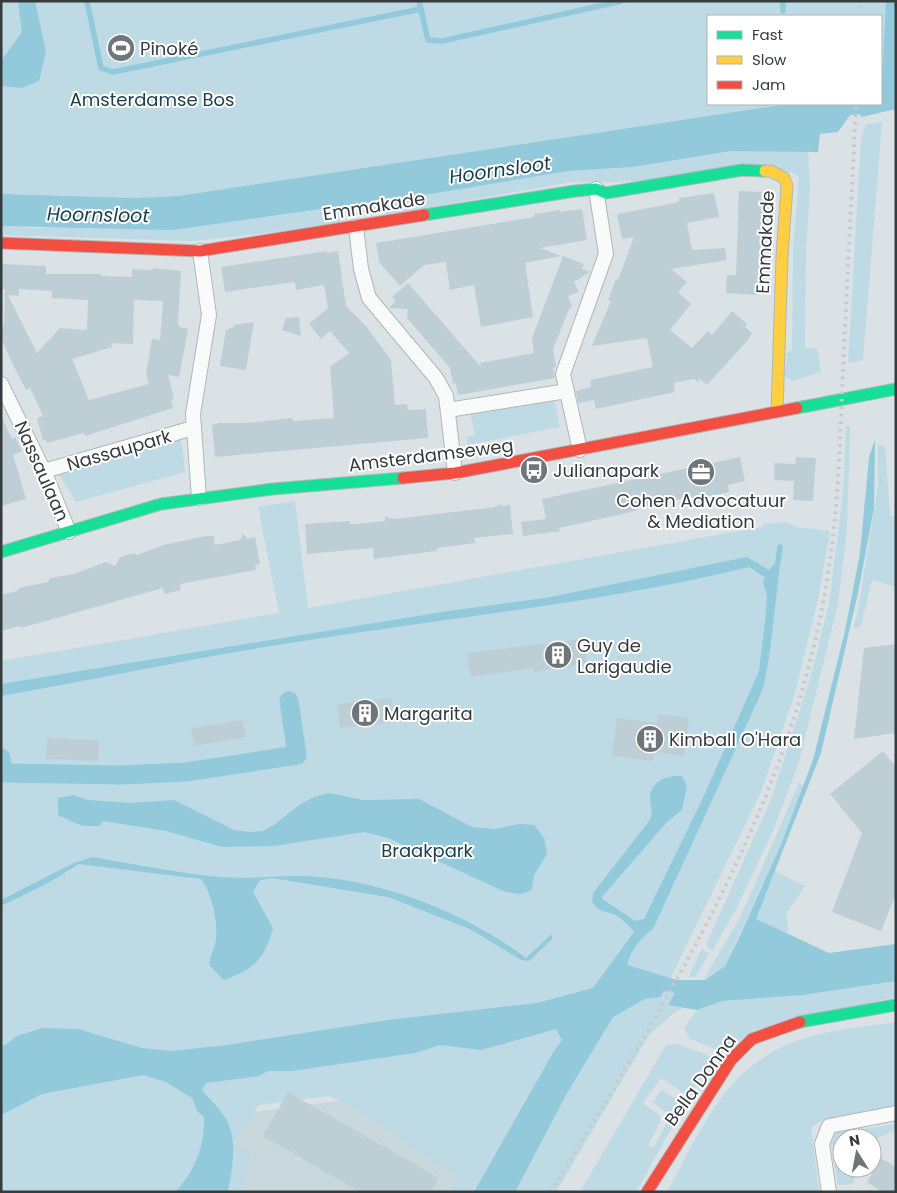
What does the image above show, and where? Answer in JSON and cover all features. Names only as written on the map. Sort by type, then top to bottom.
[{"type":"street","name":"Emmakade","points":[[1,242],[200,250],[356,227],[575,191],[596,190],[606,193],[742,170],[771,171],[784,178],[787,186],[782,256],[776,411]]},
{"type":"street","points":[[580,450],[563,374],[606,254],[596,190]]},
{"type":"street","points":[[356,227],[361,269],[369,298],[436,378],[446,396],[455,474]]},
{"type":"street","points":[[199,498],[193,414],[209,315],[200,250]]},
{"type":"street","name":"Nassaulaan","points":[[1,384],[44,472],[69,532]]},
{"type":"street","name":"Amsterdamseweg","points":[[1,552],[162,504],[199,498],[455,474],[896,389]]},
{"type":"street","points":[[448,410],[567,391]]},
{"type":"street","name":"Nassaupark","points":[[44,472],[193,428]]},
{"type":"street","name":"Bella Donna","points":[[647,1192],[712,1087],[731,1060],[752,1038],[791,1024],[896,1005]]},
{"type":"street","points":[[829,1192],[822,1144],[829,1126],[896,1114]]},
{"type":"shaded area","points":[[344,1100],[508,1192],[230,1192],[238,1114]]},
{"type":"green space","name":"Amsterdamse Bos","points":[[1,1],[886,1],[884,81],[882,82],[882,15],[707,15],[707,105],[781,105],[178,196],[137,198],[1,194]]},
{"type":"green space","points":[[882,122],[863,360],[848,363],[861,139],[866,124]]},
{"type":"green space","points":[[731,151],[808,151],[810,186],[806,251],[805,348],[817,349],[821,372],[792,381],[785,376],[787,353],[792,350],[793,250],[799,177],[791,172],[616,182],[572,182],[386,215],[377,201],[568,171],[633,167]]},
{"type":"green space","points":[[340,207],[340,222],[267,233],[193,241],[1,235],[1,226],[38,228],[268,217]]},
{"type":"green space","points":[[554,398],[560,427],[467,445],[467,437],[475,435],[470,411]]},
{"type":"green space","points":[[846,426],[850,426],[847,529],[838,603],[799,762],[773,831],[736,909],[712,951],[706,945],[771,799],[811,676],[829,603],[843,493]]},
{"type":"green space","points":[[181,437],[185,472],[76,502],[58,473]]},
{"type":"green space","points":[[878,445],[885,446],[890,515],[896,520],[896,587],[872,580],[861,626],[853,628],[858,611],[878,486]]},
{"type":"green space","name":"Braakpark","points":[[295,501],[308,608],[762,527],[763,524],[787,522],[796,527],[830,531],[819,595],[795,693],[761,792],[670,979],[636,1003],[645,999],[660,997],[664,991],[676,993],[669,1005],[683,1008],[675,1012],[649,1035],[556,1192],[515,1192],[517,1188],[486,1171],[474,1192],[451,1192],[458,1177],[358,1109],[329,1096],[259,1105],[233,1143],[252,1151],[241,1192],[228,1192],[234,1154],[227,1121],[195,1192],[1,1192],[1,661],[279,613],[258,507]]},
{"type":"green space","points":[[799,783],[804,786],[780,847],[725,966],[703,980],[741,916]]},
{"type":"green space","points":[[775,871],[805,886],[787,912],[788,934],[755,920]]},
{"type":"green space","points":[[702,949],[709,954],[695,977],[690,977],[690,973]]},
{"type":"green space","points":[[896,981],[896,997],[754,1030],[723,1052],[690,1039],[684,1028],[697,1010],[722,1001],[803,995]]},
{"type":"green space","points":[[896,1022],[896,1106],[822,1120],[811,1128],[819,1192],[667,1192],[710,1115],[725,1093],[743,1074],[764,1057],[789,1044],[820,1034]]},
{"type":"green space","points":[[676,1044],[716,1058],[689,1096],[661,1078],[643,1103],[660,1116],[660,1122],[648,1146],[654,1148],[669,1118],[668,1114],[653,1102],[661,1090],[685,1104],[636,1192],[580,1192],[666,1045]]},
{"type":"green space","points":[[896,1124],[896,1129],[882,1136],[882,1128],[870,1128]]},
{"type":"green space","points":[[837,1178],[854,1178],[853,1184],[838,1185]]},
{"type":"water","points":[[18,1],[35,1],[46,52],[39,81],[22,88],[1,86],[1,61],[22,32]]},
{"type":"water","name":"Hoornsloot","points":[[886,1],[896,1],[896,109],[861,117],[860,114],[850,115],[838,132],[820,134],[818,152],[731,151],[633,167],[568,171],[430,194],[172,230],[1,226],[1,194],[137,198],[178,196],[781,105],[882,105]]},
{"type":"water","points":[[875,440],[874,508],[858,593],[821,753],[756,919],[829,953],[896,944],[896,981],[803,995],[722,1001],[697,1010],[668,1005],[675,993],[664,991],[660,997],[645,999],[613,1017],[567,1093],[515,1192],[474,1192],[562,1040],[556,1029],[481,1050],[440,1045],[415,1053],[292,1071],[268,1071],[259,1076],[206,1083],[202,1090],[225,1117],[232,1138],[233,1156],[228,1192],[175,1192],[188,1176],[201,1148],[204,1117],[197,1111],[192,1098],[166,1082],[143,1075],[42,1094],[1,1115],[1,1048],[17,1036],[42,1028],[78,1029],[142,1048],[172,1051],[227,1045],[388,1020],[537,1003],[593,988],[634,932],[616,915],[596,907],[592,901],[593,893],[650,820],[652,813],[650,794],[655,784],[664,778],[682,776],[687,786],[682,810],[666,823],[601,898],[635,921],[644,919],[703,798],[759,671],[767,595],[763,582],[765,577],[749,567],[692,580],[578,601],[254,649],[1,696],[1,684],[448,611],[545,598],[747,557],[769,570],[776,562],[778,553],[781,556],[770,651],[763,689],[653,929],[637,944],[627,965],[677,980],[705,980],[725,966],[738,940],[780,847],[813,760],[845,631],[860,553],[869,457]]},
{"type":"water","points":[[330,793],[363,800],[419,799],[472,827],[495,829],[519,824],[534,825],[544,838],[547,854],[534,875],[532,889],[522,894],[515,894],[503,891],[388,838],[364,832],[274,846],[222,847],[166,831],[103,821],[99,826],[82,826],[58,815],[58,798],[74,795],[88,800],[130,803],[174,800],[234,830],[263,831],[274,825],[299,805],[314,797]]},
{"type":"water","points":[[92,857],[220,877],[304,876],[333,878],[362,884],[392,891],[449,913],[502,941],[526,958],[552,934],[552,939],[529,961],[521,960],[470,929],[388,897],[272,878],[260,880],[253,892],[273,928],[266,948],[250,967],[224,980],[209,965],[215,942],[216,924],[211,899],[201,879],[79,864],[48,883],[1,906],[1,900],[74,863]]},
{"type":"building","points":[[739,191],[762,192],[758,295],[726,293],[727,275],[736,275]]},
{"type":"building","points":[[714,193],[719,217],[687,223],[692,250],[725,248],[727,260],[671,269],[687,282],[678,292],[691,304],[670,330],[692,348],[708,331],[712,335],[732,311],[747,324],[745,327],[752,333],[747,341],[707,385],[700,379],[698,382],[694,379],[674,383],[675,392],[596,409],[594,400],[578,403],[576,391],[591,387],[590,380],[653,367],[647,338],[592,346],[611,301],[608,300],[616,279],[618,280],[634,237],[622,239],[617,214],[675,203],[679,201],[679,198]]},
{"type":"building","points":[[582,209],[587,240],[540,248],[561,256],[525,263],[533,317],[481,327],[474,285],[450,290],[446,262],[424,265],[400,286],[379,262],[376,243],[534,217],[534,214]]},
{"type":"building","points":[[327,251],[327,253],[338,251],[346,306],[366,326],[391,360],[395,405],[407,404],[408,410],[426,409],[428,438],[215,457],[212,425],[218,423],[247,423],[292,418],[293,421],[334,418],[330,367],[349,353],[330,331],[321,339],[309,324],[328,308],[324,285],[296,290],[295,282],[225,292],[221,267]]},
{"type":"building","points":[[563,256],[584,264],[582,269],[590,272],[574,282],[579,292],[568,296],[572,307],[569,309],[553,349],[556,367],[553,368],[555,378],[458,395],[456,383],[453,384],[450,368],[407,318],[408,309],[389,308],[396,301],[392,297],[408,283],[481,367],[480,363],[534,353],[532,338]]},
{"type":"building","points":[[1,264],[46,266],[46,274],[101,274],[101,276],[132,277],[132,269],[153,270],[153,268],[181,271],[178,324],[180,327],[188,329],[179,377],[168,375],[174,399],[171,400],[173,408],[85,436],[84,433],[47,443],[46,440],[43,441],[37,418],[43,416],[30,388],[26,390],[1,338],[1,328],[4,326],[5,289],[1,289]],"holes":[[[19,289],[52,291],[52,298],[88,300],[87,330],[60,328],[37,353],[8,295],[19,296]],[[134,300],[163,301],[160,340],[152,339],[146,374],[149,384],[89,400],[72,359],[112,347],[111,343],[133,344]]]},
{"type":"building","points":[[299,317],[301,336],[282,330],[286,318]]},
{"type":"building","points":[[254,322],[246,370],[220,366],[226,330],[229,330],[229,327],[233,328],[234,325]]},
{"type":"building","points":[[1,416],[12,439],[15,437],[22,451],[13,455],[26,499],[1,506]]},
{"type":"building","points":[[740,457],[745,481],[728,485],[729,492],[638,508],[638,510],[623,514],[559,528],[560,531],[523,536],[521,522],[546,519],[542,499]]},
{"type":"building","points":[[796,457],[816,458],[813,501],[793,500],[794,481],[774,480],[774,463],[795,464]]},
{"type":"building","points":[[499,504],[502,506],[510,505],[513,534],[474,538],[475,543],[437,548],[437,551],[374,559],[373,548],[307,554],[305,524],[350,521],[350,524],[355,524],[385,521],[385,516],[395,519],[495,507]]},
{"type":"building","points":[[243,534],[248,539],[255,537],[260,564],[255,565],[256,570],[180,584],[181,590],[164,594],[163,588],[21,628],[20,626],[1,631],[1,595],[17,591],[19,588],[48,582],[50,578],[74,574],[106,562],[115,566],[120,557],[134,553],[137,555],[163,545],[214,536],[215,545],[240,540]]},
{"type":"building","points":[[583,639],[587,664],[533,672],[533,668],[471,677],[467,653]]},
{"type":"building","points":[[896,644],[896,733],[854,739],[864,648]]},
{"type":"building","name":"Margarita","points":[[391,698],[393,722],[340,728],[337,704]]},
{"type":"building","name":"Kimball O'Hara","points":[[658,714],[689,718],[684,756],[654,752],[653,761],[612,756],[617,718],[657,723]]},
{"type":"building","points":[[242,720],[246,737],[194,746],[191,728]]},
{"type":"building","points":[[47,738],[99,740],[98,761],[46,759]]},
{"type":"building","points":[[883,751],[896,767],[896,894],[881,931],[832,912],[862,833],[830,794]]},
{"type":"building","points":[[288,1092],[439,1178],[431,1192],[360,1192],[263,1136]]},
{"type":"building","points":[[882,1159],[896,1167],[896,1192],[882,1192],[867,1182],[870,1178],[882,1178]]},
{"type":"waterway","points":[[87,1],[101,68],[113,72],[421,9]]},
{"type":"waterway","points":[[419,1],[428,40],[442,41],[622,1]]},
{"type":"waterway","points":[[783,1],[783,11]]},
{"type":"waterway","points":[[778,561],[780,547]]},
{"type":"waterway","points":[[1,758],[4,773],[121,775],[186,772],[297,755],[289,701]]},
{"type":"railway","points":[[861,1],[861,15]]},
{"type":"railway","points":[[551,1192],[683,969],[722,893],[758,815],[788,735],[812,652],[829,567],[837,493],[856,105]]},
{"type":"traffic: fast","points":[[424,215],[575,191],[596,189],[606,193],[742,170],[765,171]]},
{"type":"traffic: fast","points":[[797,408],[896,389]]},
{"type":"traffic: fast","points":[[1,552],[161,504],[273,489],[403,478]]},
{"type":"traffic: fast","points":[[800,1022],[896,1005]]},
{"type":"traffic: slow","points":[[765,171],[771,171],[784,178],[787,186],[782,256],[777,411]]},
{"type":"traffic: jam","points":[[1,243],[200,251],[424,215]]},
{"type":"traffic: jam","points":[[403,478],[455,473],[797,408]]},
{"type":"traffic: jam","points":[[647,1192],[731,1060],[752,1039],[800,1022]]},
{"type":"place","name":"Pinoké","points":[[121,48]]},
{"type":"place","name":"Julianapark","points":[[534,470]]},
{"type":"place","name":"Cohen Advocatuur & Mediation","points":[[701,472]]},
{"type":"place","name":"Guy de Larigaudie","points":[[558,655]]},
{"type":"place","name":"Margarita","points":[[365,713]]},
{"type":"place","name":"Kimball O'Hara","points":[[650,739]]}]
